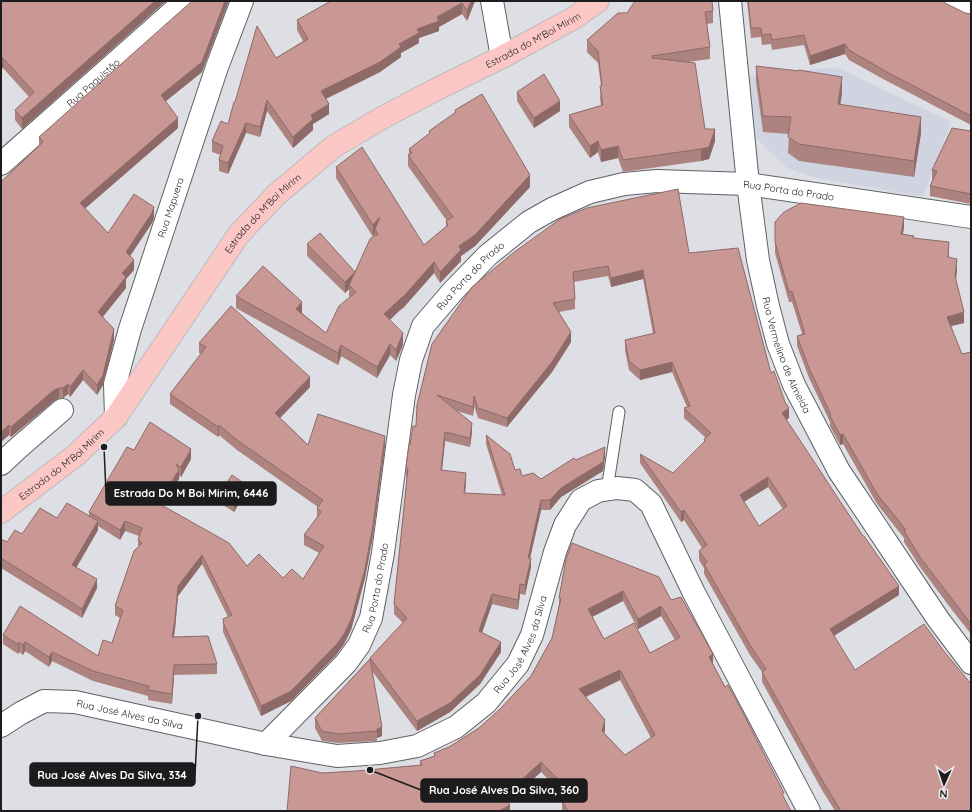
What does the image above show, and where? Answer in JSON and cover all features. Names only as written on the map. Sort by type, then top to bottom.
[{"type":"main road","name":"Estrada do M'Boi Mirim","points":[[1,512],[76,455],[116,417],[239,234],[276,195],[333,147],[409,104],[502,57],[574,18],[598,1]]},
{"type":"street","name":"Rua Paquistão","points":[[4,154],[185,1]]},
{"type":"street","name":"Rua Mapuera","points":[[116,417],[115,384],[130,329],[217,66],[242,1]]},
{"type":"street","points":[[492,1],[502,57]]},
{"type":"street","name":"Rua Vermelino de Almeida","points":[[730,1],[748,184],[758,260],[778,344],[794,385],[839,471],[938,618],[971,663]]},
{"type":"street","points":[[951,1],[971,11]]},
{"type":"street","name":"Rua Porta do Prado","points":[[266,744],[346,663],[359,645],[370,618],[383,554],[404,395],[411,360],[423,326],[453,291],[488,255],[529,222],[552,209],[590,192],[624,184],[657,181],[748,184],[969,222]]},
{"type":"street","points":[[1,464],[62,410]]},
{"type":"street","name":"Rua José Alves da Silva","points":[[1,726],[21,713],[44,702],[75,702],[266,744],[338,756],[380,752],[417,746],[456,727],[486,703],[518,664],[532,635],[556,552],[566,525],[581,500],[598,491],[617,488],[635,490],[651,504],[694,593],[809,811]]},
{"type":"lane","points":[[607,490],[619,412]]},
{"type":"shaded area","points":[[836,67],[951,122],[923,197],[816,178],[787,168],[756,138],[747,76]]},
{"type":"building","points":[[1,1],[155,1],[22,118],[15,110],[34,92],[3,58],[1,59]]},
{"type":"building","points":[[192,1],[225,1],[202,62],[161,95],[178,118],[80,203],[108,233],[134,194],[154,207],[152,213],[126,252],[134,260],[122,273],[126,277],[98,312],[114,329],[103,375],[97,385],[83,370],[70,387],[68,384],[63,388],[54,390],[11,427],[9,425],[1,432],[1,182],[43,142],[39,137]]},
{"type":"building","points":[[331,1],[471,1],[467,11],[462,3],[437,17],[439,21],[417,29],[419,33],[399,44],[401,47],[380,62],[321,91],[329,104],[311,115],[313,119],[293,137],[267,100],[260,127],[246,123],[228,163],[219,160],[223,146],[212,141],[221,121],[228,124],[257,26],[276,58],[308,39],[297,20]]},
{"type":"building","points":[[635,1],[712,1],[713,11],[705,12],[710,47],[652,56],[652,58],[695,63],[705,129],[715,129],[709,147],[623,160],[618,146],[601,150],[598,141],[590,146],[569,115],[603,105],[600,86],[602,86],[598,51],[587,40],[618,13],[627,13]]},
{"type":"building","points":[[748,1],[944,1],[945,3],[965,13],[971,14],[971,116],[885,71],[849,50],[845,44],[810,56],[804,35],[772,40],[771,34],[762,35],[761,28],[751,28]]},
{"type":"building","points":[[756,66],[799,70],[842,77],[838,104],[921,117],[914,161],[799,144],[788,137],[791,117],[763,116]]},
{"type":"building","points":[[544,74],[560,101],[534,118],[517,92]]},
{"type":"building","points":[[482,94],[530,175],[475,235],[459,246],[461,250],[440,272],[434,262],[404,296],[384,314],[403,333],[396,350],[390,344],[377,367],[341,345],[338,353],[236,296],[263,266],[302,302],[296,309],[326,333],[339,306],[356,292],[349,285],[370,239],[378,234],[375,229],[380,217],[373,225],[336,167],[362,147],[424,245],[448,225],[446,221],[453,217],[408,155],[412,153],[409,149],[430,133],[429,131],[456,112],[455,110]]},
{"type":"building","points":[[952,128],[971,131],[971,194],[930,186],[937,171],[932,170]]},
{"type":"building","points":[[678,189],[689,253],[738,248],[771,373],[774,371],[785,402],[789,408],[782,413],[863,536],[899,586],[830,629],[855,670],[924,624],[971,684],[971,811],[841,811],[822,780],[762,672],[766,669],[750,645],[704,564],[707,562],[699,551],[707,545],[684,510],[681,512],[640,454],[673,473],[711,433],[684,408],[690,406],[672,362],[640,370],[629,361],[625,340],[655,333],[643,270],[611,278],[608,266],[573,272],[575,299],[553,303],[571,332],[552,362],[507,418],[478,408],[474,396],[473,407],[437,395],[472,423],[470,438],[445,432],[441,470],[466,473],[464,493],[505,495],[486,435],[510,454],[515,470],[520,469],[522,476],[533,473],[541,479],[574,458],[576,460],[605,447],[603,462],[561,488],[550,500],[541,500],[528,558],[531,558],[525,585],[520,584],[518,600],[492,594],[479,631],[501,642],[480,675],[450,703],[417,721],[370,658],[407,618],[394,604],[408,468],[406,467],[413,426],[416,426],[417,405],[432,344],[472,287],[513,253],[560,219],[587,208]],"holes":[[[768,477],[787,506],[759,526],[740,495]]]},
{"type":"building","points":[[801,203],[904,217],[901,234],[914,236],[913,238],[949,242],[948,257],[957,259],[955,276],[964,312],[947,317],[962,354],[971,352],[971,624],[920,557],[904,531],[906,530],[877,494],[843,434],[840,435],[809,368],[797,336],[805,334],[792,291],[789,292],[775,242],[775,222],[784,212]]},
{"type":"building","points":[[320,233],[355,272],[345,282],[307,244]]},
{"type":"building","points":[[231,306],[310,377],[275,413],[308,445],[318,414],[385,436],[373,525],[365,569],[351,620],[344,634],[336,645],[291,691],[261,706],[223,622],[223,619],[232,615],[202,555],[178,586],[172,637],[208,636],[217,664],[174,665],[172,694],[148,690],[149,686],[93,671],[52,652],[49,657],[25,642],[23,645],[19,642],[18,644],[3,635],[20,606],[98,656],[103,640],[112,643],[123,610],[115,606],[134,551],[142,543],[138,540],[142,528],[125,521],[120,530],[89,512],[127,447],[134,450],[150,422],[191,449],[181,467],[176,464],[179,470],[158,503],[229,543],[247,566],[259,554],[283,578],[292,569],[303,579],[324,546],[304,535],[321,512],[317,508],[323,500],[237,440],[219,425],[218,427],[170,394],[206,347],[199,343]]},
{"type":"building","points":[[232,475],[245,484],[234,502],[220,493]]},
{"type":"building","points":[[67,503],[98,521],[72,565],[97,579],[82,609],[1,558],[1,539],[7,542],[15,530],[22,534],[40,508],[57,518]]},
{"type":"building","points":[[572,543],[659,577],[671,600],[681,597],[713,654],[709,657],[725,687],[728,685],[742,711],[784,793],[782,794],[791,811],[568,811],[562,801],[574,795],[541,762],[506,794],[507,795],[505,797],[510,805],[499,811],[287,811],[291,766],[322,773],[422,765],[420,761],[435,756],[434,753],[449,747],[479,728],[500,709],[531,676],[552,638],[561,598],[559,598],[566,559]],"holes":[[[623,591],[638,619],[661,606],[680,637],[650,653],[634,623],[604,639],[588,609]],[[620,670],[655,735],[625,755],[602,731],[605,720],[579,689]]]},
{"type":"building","points":[[370,659],[382,727],[377,729],[377,731],[338,734],[322,731],[315,718]]},
{"type":"place","name":"Estrada Do M Boi Mirim, 6446","points":[[104,447]]},
{"type":"place","name":"Rua José Alves Da Silva, 334","points":[[198,716]]},
{"type":"place","name":"Rua José Alves Da Silva, 360","points":[[370,770]]}]
